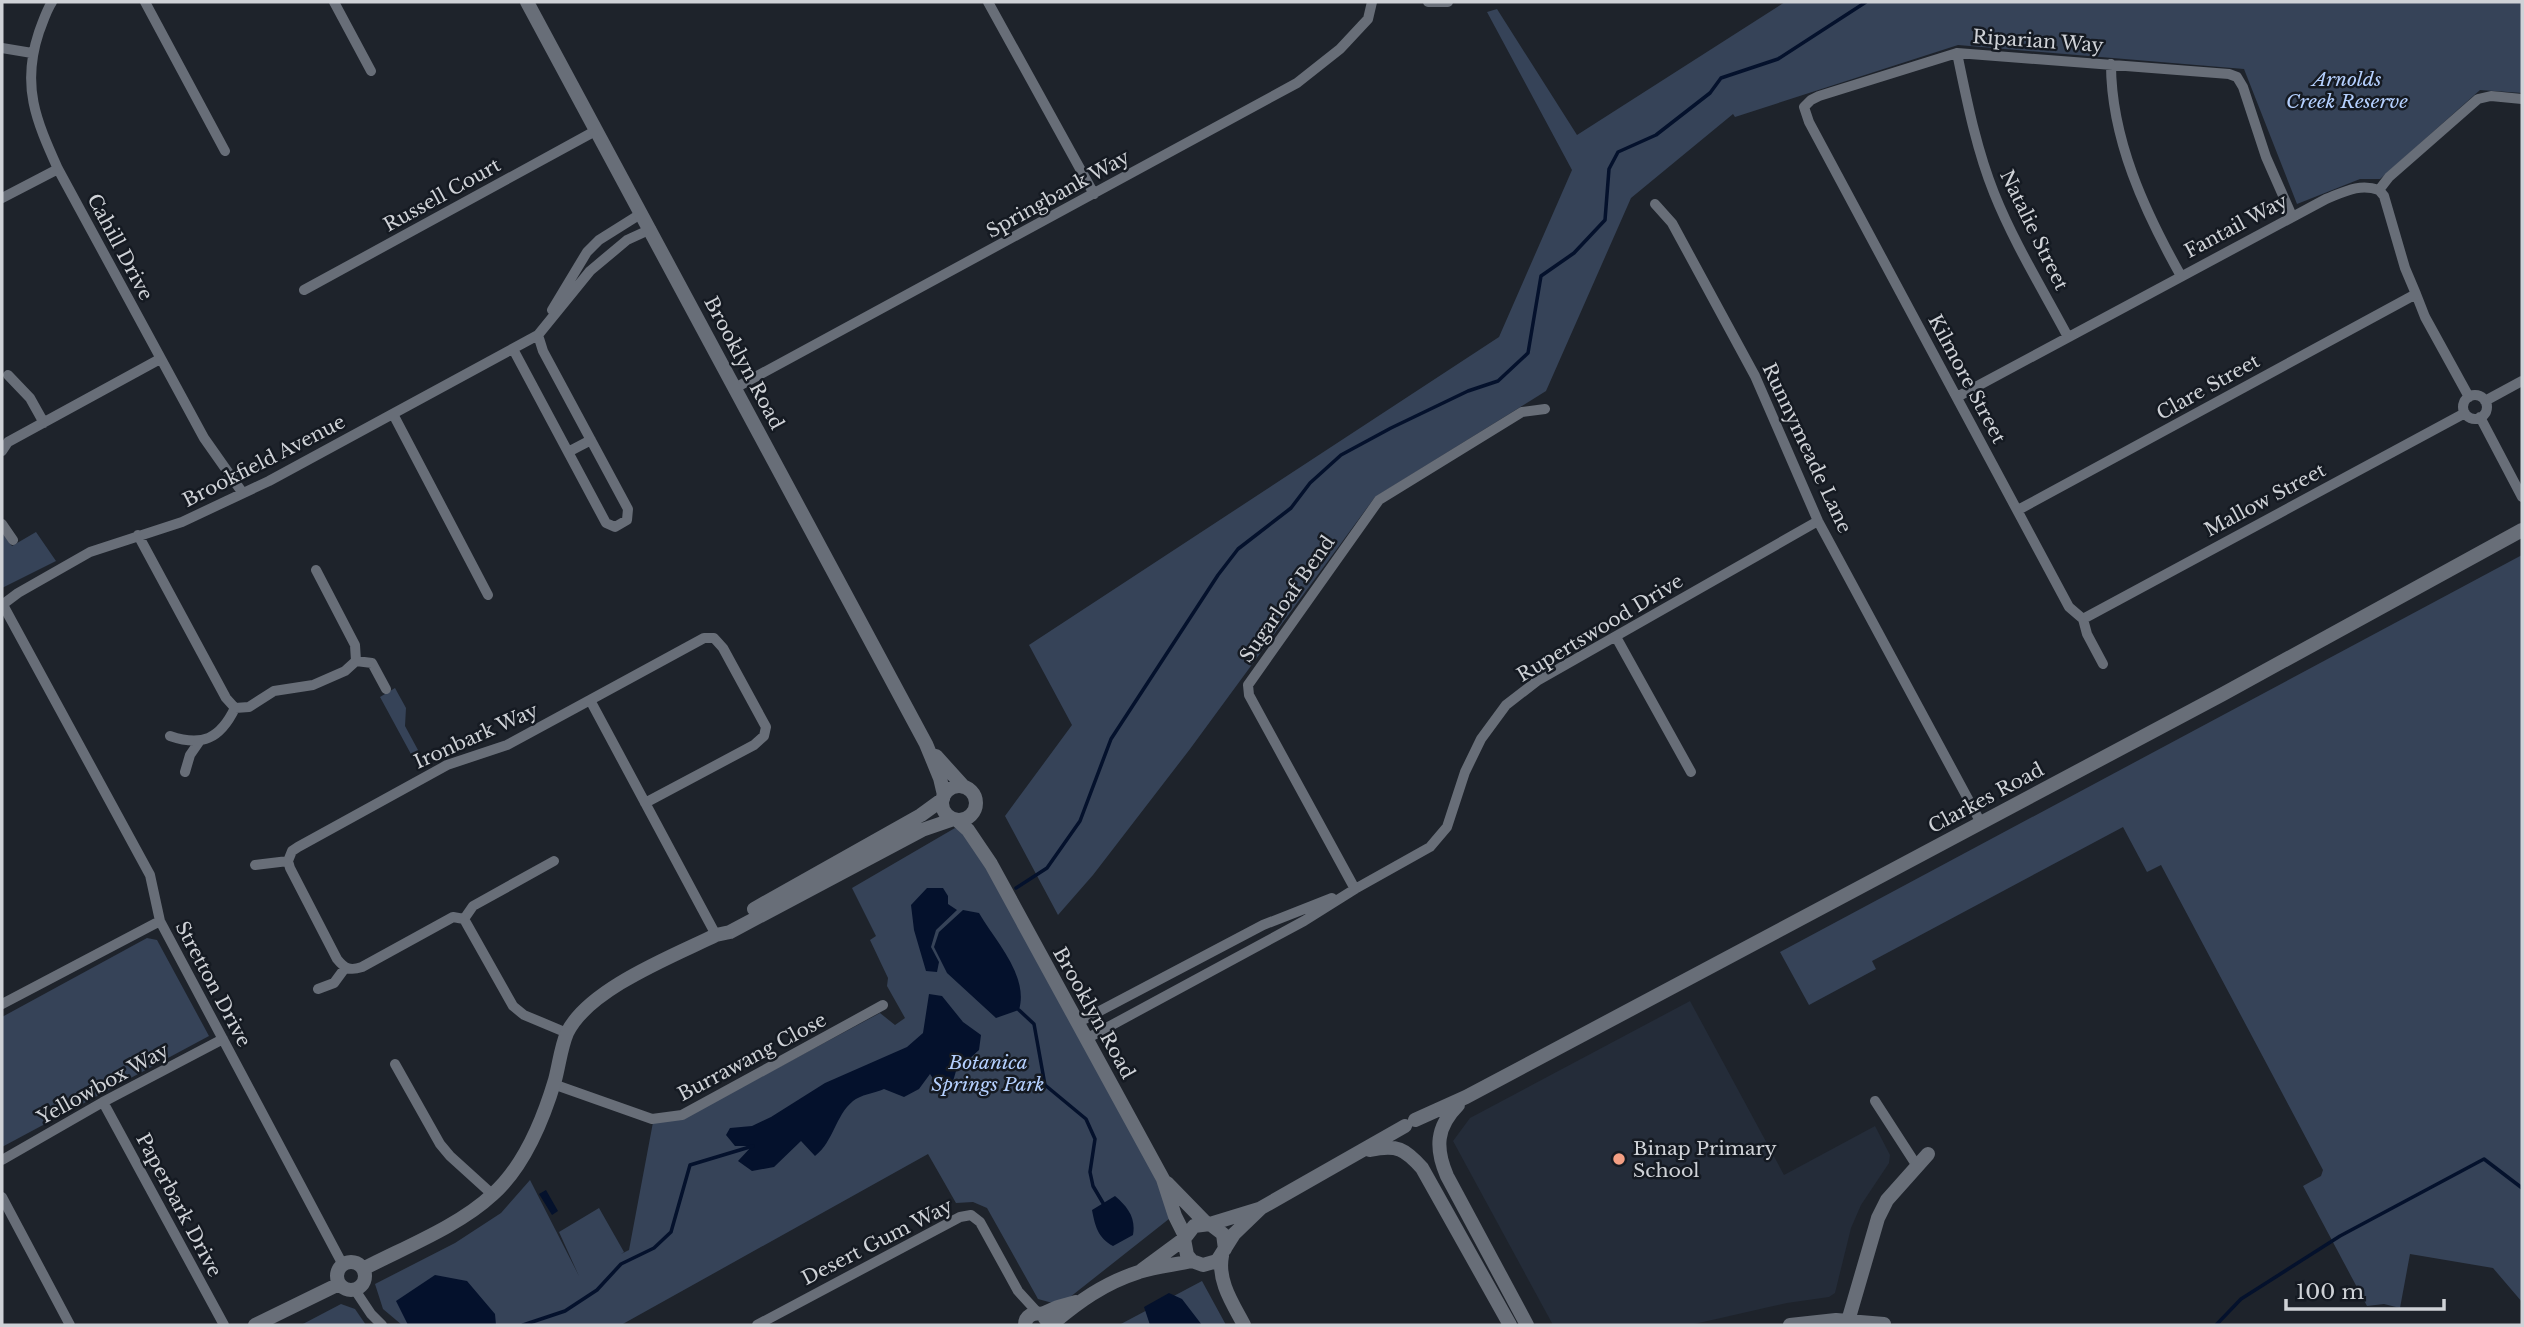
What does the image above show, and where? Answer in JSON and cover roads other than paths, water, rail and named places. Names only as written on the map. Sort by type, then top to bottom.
[{"type":"street","name":"Cahill Drive","points":[[52,2],[32,53],[30,92],[40,130],[58,169],[204,438],[242,492]]},
{"type":"street","points":[[145,2],[225,151]]},
{"type":"street","points":[[334,2],[371,71]]},
{"type":"street","name":"Brooklyn Road","points":[[527,2],[926,744],[940,778],[943,797]]},
{"type":"street","points":[[988,2],[1094,194]]},
{"type":"street","name":"Springbank Way","points":[[735,388],[1297,83],[1340,49],[1368,19],[1373,2]]},
{"type":"street","points":[[1427,2],[1448,2]]},
{"type":"street","points":[[2,48],[32,53]]},
{"type":"street","name":"Riparian Way","points":[[1804,107],[1819,96],[1957,53],[2229,74],[2236,77],[2243,87],[2266,157],[2292,216]]},
{"type":"street","name":"Natalie Street","points":[[1957,53],[1970,118],[1994,194],[2068,337]]},
{"type":"street","points":[[2111,64],[2111,89],[2132,172],[2145,205],[2181,276]]},
{"type":"street","points":[[2469,397],[2416,294],[2405,268],[2384,196],[2379,190],[2389,177],[2478,99],[2491,96],[2522,99]]},
{"type":"street","name":"Kilmore Street","points":[[1804,107],[1809,122],[2069,607],[2083,619],[2087,634],[2103,664]]},
{"type":"street","name":"Russell Court","points":[[304,290],[597,130]]},
{"type":"street","points":[[2,198],[58,169]]},
{"type":"street","name":"Fantail Way","points":[[1957,397],[2292,216],[2357,187],[2379,190]]},
{"type":"street","name":"Runnymeade Lane","points":[[1655,204],[1672,223],[1755,376],[1818,521],[1981,823]]},
{"type":"street","points":[[513,349],[606,523],[615,527],[627,520],[628,509],[541,348],[538,335],[577,266],[600,240],[642,213]]},
{"type":"street","name":"Brookfield Avenue","points":[[2,605],[90,552],[182,522],[269,481],[538,335],[590,271],[627,240],[651,229]]},
{"type":"street","points":[[600,240],[611,252]]},
{"type":"street","name":"Clare Street","points":[[2018,510],[2416,294]]},
{"type":"street","points":[[2,452],[8,442],[160,359]]},
{"type":"street","points":[[8,375],[30,398],[44,423]]},
{"type":"street","points":[[2486,401],[2522,381]]},
{"type":"street","points":[[2476,395],[2486,401],[2486,412],[2480,417],[2473,418],[2465,413],[2464,402],[2469,397],[2476,395]]},
{"type":"street","name":"Sugarloaf Bend","points":[[1355,889],[1249,695],[1248,685],[1379,500],[1522,412],[1545,408]]},
{"type":"street","name":"Mallow Street","points":[[2083,619],[2465,413]]},
{"type":"street","points":[[393,414],[488,595]]},
{"type":"street","points":[[2480,417],[2522,497]]},
{"type":"street","points":[[568,452],[591,440]]},
{"type":"street","name":"Rupertswood Drive","points":[[1086,1039],[1304,921],[1430,847],[1447,827],[1465,772],[1481,739],[1506,705],[1537,681],[1818,521]]},
{"type":"street","points":[[2,524],[13,540]]},
{"type":"street","name":"Clarkes Road","points":[[1224,1253],[1234,1234],[1261,1209],[1410,1123],[1466,1097],[2223,694],[2522,530]]},
{"type":"street","points":[[138,535],[226,698],[235,708]]},
{"type":"street","points":[[316,570],[355,645],[356,661]]},
{"type":"street","name":"Stretton Drive","points":[[2,605],[150,876],[160,921],[343,1265]]},
{"type":"street","points":[[1616,637],[1691,772]]},
{"type":"street","name":"Ironbark Way","points":[[288,861],[292,851],[298,847],[447,765],[507,745],[704,638],[714,638],[723,648],[766,727],[764,736],[754,745],[645,803]]},
{"type":"street","points":[[235,708],[249,706],[274,691],[313,685],[345,671],[356,661],[372,663],[386,690]]},
{"type":"street","points":[[590,700],[716,935]]},
{"type":"street","points":[[170,736],[187,742],[199,742],[222,730],[235,708]]},
{"type":"street","points":[[185,772],[190,755],[199,742]]},
{"type":"street","name":"Brooklyn Road","points":[[926,744],[964,787]]},
{"type":"street","points":[[363,1269],[467,1214],[493,1195],[514,1171],[531,1140],[553,1084],[567,1033],[598,998],[617,985],[716,935],[730,932],[922,830],[971,816],[976,802],[972,793],[964,787],[950,789],[921,815],[726,924],[716,935]]},
{"type":"street","points":[[943,797],[943,809],[955,820]]},
{"type":"street","name":"Brooklyn Road","points":[[976,802],[978,824],[990,864]]},
{"type":"street","name":"Brooklyn Road","points":[[955,820],[968,830],[990,864],[1163,1180],[1185,1237]]},
{"type":"street","points":[[255,865],[288,861],[337,958],[345,968],[362,967],[453,917],[464,919]]},
{"type":"street","points":[[464,919],[473,906],[554,861]]},
{"type":"street","name":"Rupertswood Drive","points":[[1077,1023],[1263,925],[1355,889]]},
{"type":"street","points":[[464,919],[513,1006],[524,1015],[567,1033]]},
{"type":"street","points":[[2,1004],[160,921]]},
{"type":"street","points":[[1194,962],[1202,976]]},
{"type":"street","points":[[318,989],[334,983],[345,968]]},
{"type":"street","name":"Burrawang Close","points":[[553,1084],[652,1119],[682,1115],[883,1006]]},
{"type":"street","name":"Yellowbox Way","points":[[2,1160],[103,1102],[223,1039]]},
{"type":"street","points":[[395,1064],[440,1144],[493,1195]]},
{"type":"street","name":"Clarkes Road","points":[[1362,1151],[1397,1148],[1419,1156],[1426,1155],[1435,1147],[1447,1117],[1466,1097]]},
{"type":"street","points":[[1875,1101],[1917,1166]]},
{"type":"street","name":"Paperbark Drive","points":[[103,1102],[224,1325]]},
{"type":"street","points":[[1510,1325],[1432,1181],[1401,1140],[1410,1123],[1427,1121],[1432,1124],[1447,1176],[1527,1325]]},
{"type":"street","points":[[1846,1323],[1878,1218],[1887,1200],[1928,1154]]},
{"type":"street","name":"Brooklyn Road","points":[[1163,1180],[1208,1223]]},
{"type":"street","points":[[2,1198],[70,1325]]},
{"type":"street","name":"Clarkes Road","points":[[1208,1223],[1261,1209]]},
{"type":"street","name":"Desert Gum Way","points":[[757,1325],[960,1217],[971,1214],[980,1222],[1018,1291],[1045,1320]]},
{"type":"street","points":[[1024,1323],[1030,1315],[1045,1320],[1058,1307],[1077,1302],[1140,1271],[1185,1237],[1194,1226],[1208,1223],[1223,1234],[1222,1270],[1229,1298],[1244,1325]]},
{"type":"street","points":[[1185,1237],[1187,1255],[1229,1298]]},
{"type":"street","points":[[1140,1271],[1194,1262],[1211,1265],[1224,1253]]},
{"type":"street","points":[[352,1262],[363,1269],[364,1283],[355,1290],[345,1289],[339,1284],[338,1274],[343,1265],[352,1262]]},
{"type":"street","points":[[255,1325],[339,1284]]},
{"type":"street","points":[[355,1290],[382,1325]]},
{"type":"street","name":"Desert Gum Way","points":[[1018,1291],[1024,1323]]},
{"type":"street","points":[[1790,1325],[1836,1320],[1846,1323],[1884,1324]]},
{"type":"waterway","points":[[1016,888],[1047,868],[1080,821],[1111,739],[1218,575],[1238,549],[1291,508],[1310,483],[1341,455],[1468,391],[1498,381],[1528,353],[1541,276],[1574,253],[1605,220],[1609,169],[1618,152],[1656,135],[1710,93],[1721,78],[1778,59],[1866,2]]},
{"type":"waterway","points":[[1019,1010],[1034,1024],[1045,1085],[1086,1119],[1095,1139],[1090,1172],[1093,1186],[1103,1203]]},
{"type":"waterway","points":[[523,1325],[565,1311],[597,1290],[621,1264],[654,1248],[671,1232],[690,1165],[753,1146]]},
{"type":"waterway","points":[[2216,1325],[2241,1299],[2340,1236],[2484,1159],[2522,1188]]},
{"type":"place","name":"Binap Primary School","points":[[1619,1159]]},
{"type":"park label","name":"Arnolds Creek Reserve","points":[[2347,90]]},
{"type":"park label","name":"Botanica Springs Park","points":[[988,1073]]}]
